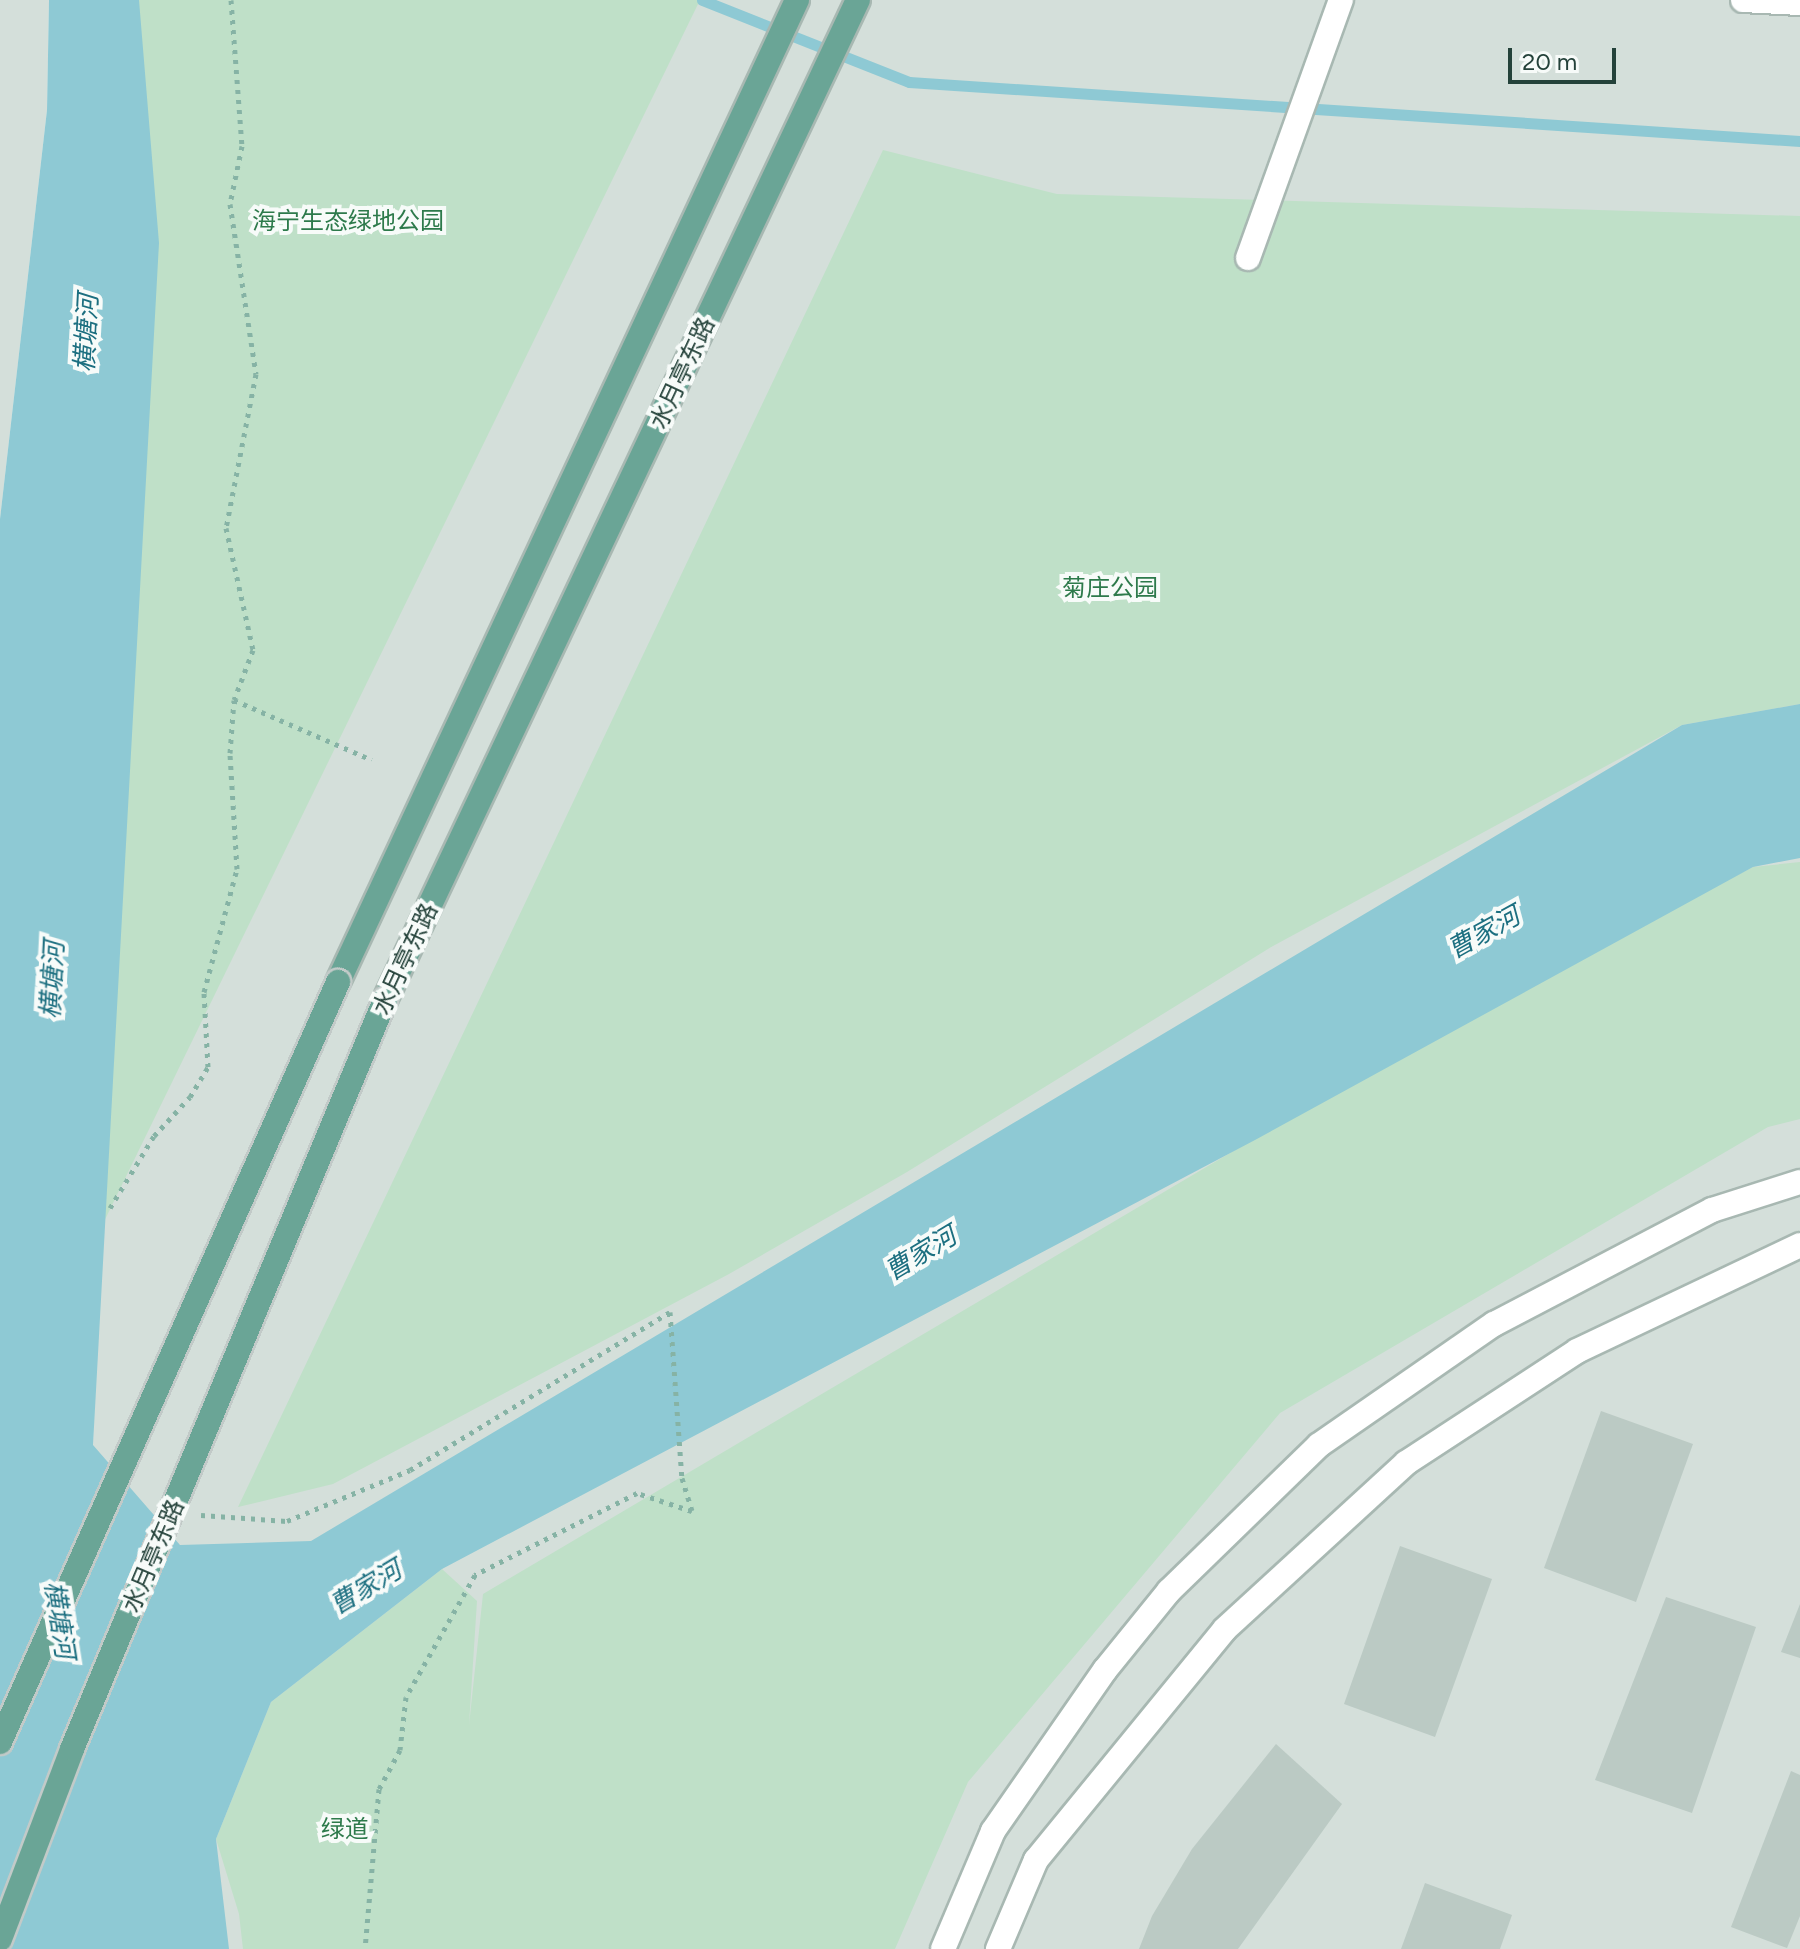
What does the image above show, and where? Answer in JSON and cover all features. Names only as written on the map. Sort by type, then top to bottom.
[{"type":"main road","points":[[0,1742],[338,982],[797,0]]},
{"type":"main road","name":"水月亭东路","points":[[0,1939],[72,1749],[385,1000],[858,0]]},
{"type":"street","points":[[1248,258],[1341,0]]},
{"type":"street","points":[[1743,0],[1800,3]]},
{"type":"street","points":[[943,1949],[993,1831],[1105,1670],[1169,1591],[1319,1445],[1494,1324],[1712,1210],[1800,1182]]},
{"type":"street","points":[[998,1949],[1036,1860],[1225,1629],[1406,1463],[1577,1351],[1800,1245]]},
{"type":"path","points":[[110,1208],[154,1136],[190,1097],[208,1067],[204,992],[237,869],[230,753],[234,700],[253,650],[226,528],[256,374],[230,204],[242,146],[231,0]]},
{"type":"path","points":[[234,700],[372,760]]},
{"type":"path","points":[[192,1514],[287,1521],[410,1470],[670,1312],[682,1478],[692,1511],[637,1493],[475,1575],[406,1697],[400,1750],[379,1789],[365,1949]]},
{"type":"shaded area","points":[[0,0],[49,0],[47,110],[0,519]]},
{"type":"shaded area","points":[[114,0],[1800,0],[1800,1949],[109,1949],[88,1795]]},
{"type":"green space","name":"海宁生态绿地公园","points":[[137,0],[700,0],[96,1238]]},
{"type":"green space","name":"菊庄公园","points":[[883,150],[1057,194],[1800,216],[1800,704],[1682,725],[1273,946],[907,1172],[729,1274],[333,1484],[238,1507]]},
{"type":"green space","name":"绿道","points":[[1800,862],[1800,1119],[1768,1127],[1280,1413],[968,1782],[895,1949],[243,1949],[239,1914],[216,1839],[271,1702],[442,1569],[477,1601],[469,1725],[483,1594],[1484,1003],[1753,867]]},
{"type":"water","points":[[49,0],[139,0],[159,243],[93,1445],[180,1545],[311,1541],[1682,725],[1800,704],[1800,858],[1753,867],[1255,1140],[442,1569],[271,1702],[216,1839],[229,1949],[0,1949],[0,519],[47,110]]},
{"type":"building","points":[[1601,1411],[1693,1444],[1636,1602],[1544,1568]]},
{"type":"building","points":[[1400,1546],[1492,1579],[1435,1737],[1344,1704]]},
{"type":"building","points":[[1666,1597],[1756,1627],[1692,1813],[1595,1780]]},
{"type":"building","points":[[1800,1604],[1800,1658],[1781,1652]]},
{"type":"building","points":[[1276,1744],[1342,1804],[1238,1949],[1139,1949],[1152,1916],[1192,1849]]},
{"type":"building","points":[[1791,1771],[1800,1775],[1800,1916],[1787,1948],[1731,1927]]},
{"type":"building","points":[[1425,1883],[1512,1915],[1500,1949],[1401,1949]]},
{"type":"waterway","points":[[702,0],[909,82],[1800,141]]},
{"type":"water label","name":"横塘河","points":[[87,333]]},
{"type":"water label","name":"曹家河","points":[[1484,933]]},
{"type":"water label","name":"横塘河","points":[[53,980]]},
{"type":"water label","name":"曹家河","points":[[921,1254]]},
{"type":"water label","name":"曹家河","points":[[366,1588]]},
{"type":"water label","name":"横塘河","points":[[59,1620]]}]
